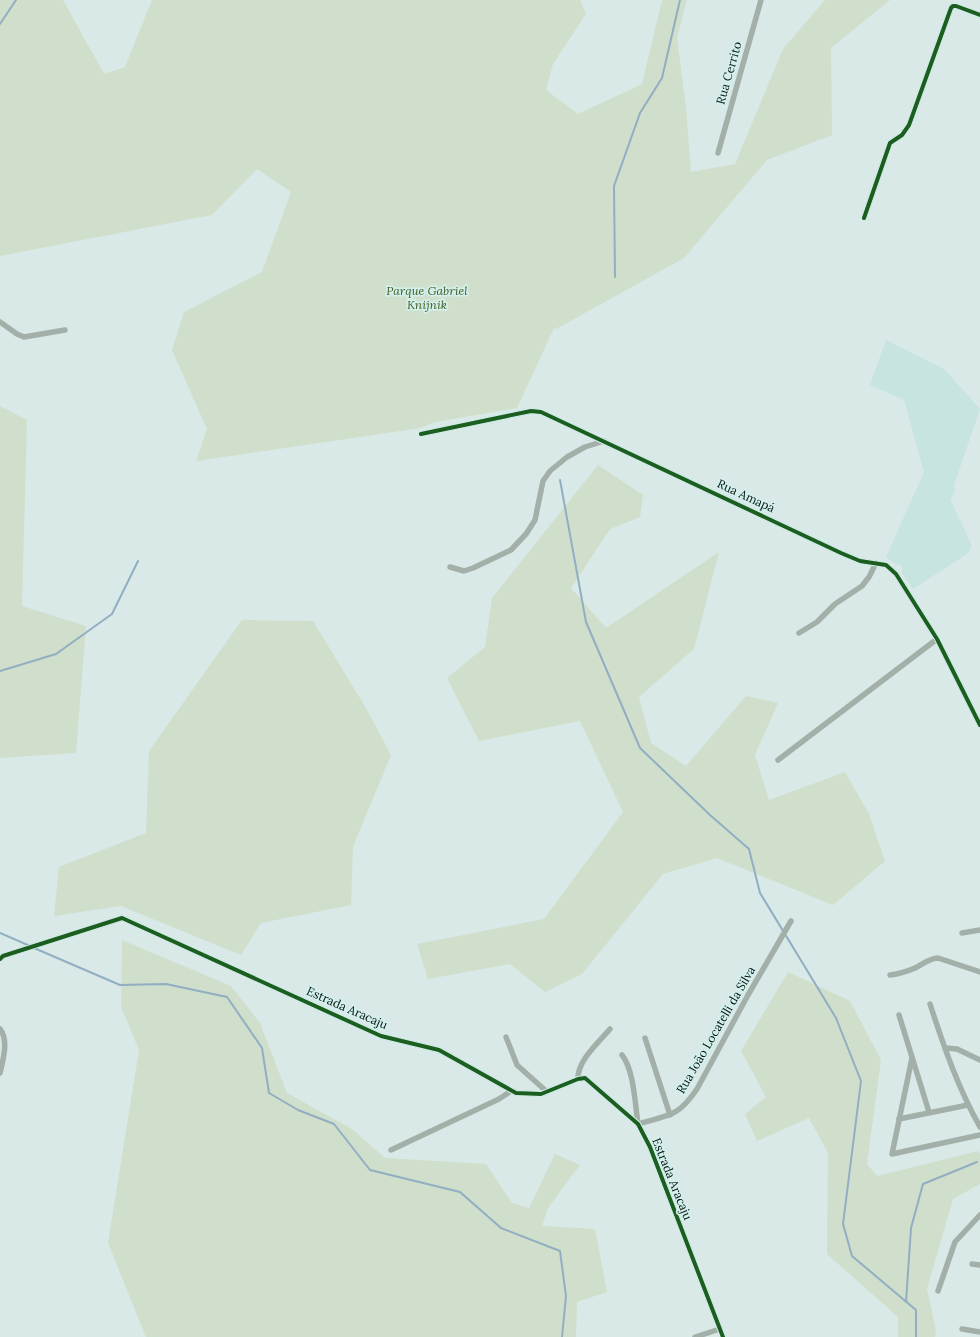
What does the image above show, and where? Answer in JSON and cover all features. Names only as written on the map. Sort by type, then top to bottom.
[{"type":"street","name":"Rua Cerrito","points":[[718,153],[761,0]]},
{"type":"street","points":[[864,218],[890,143],[902,135],[909,125],[953,6],[980,15]]},
{"type":"street","points":[[0,322],[24,337],[64,330]]},
{"type":"street","name":"Rua Amapá","points":[[421,434],[531,411],[540,412],[860,561],[886,565],[896,574],[937,639],[980,725]]},
{"type":"street","points":[[450,567],[464,571],[474,568],[511,550],[526,534],[535,520],[543,481],[550,470],[567,457],[604,441]]},
{"type":"street","points":[[799,633],[817,622],[835,604],[862,586],[869,577],[876,563]]},
{"type":"street","points":[[778,760],[937,639]]},
{"type":"street","name":"Estrada Aracaju","points":[[0,959],[3,956],[47,943],[59,937],[122,918],[381,1036],[439,1050],[516,1093],[541,1094],[578,1079],[585,1078],[638,1124],[650,1147],[723,1337]]},
{"type":"street","name":"Rua João Locatelli da Silva","points":[[638,1124],[678,1112],[688,1102],[791,920]]},
{"type":"street","points":[[962,933],[980,930]]},
{"type":"street","points":[[890,976],[915,968],[934,958],[980,972]]},
{"type":"street","points":[[930,1004],[958,1084],[980,1127]]},
{"type":"street","points":[[899,1015],[929,1112]]},
{"type":"street","points":[[0,1029],[4,1038],[4,1056],[0,1073]]},
{"type":"street","points":[[578,1079],[582,1061],[610,1029]]},
{"type":"street","points":[[506,1037],[517,1065],[546,1091]]},
{"type":"street","points":[[645,1038],[670,1115]]},
{"type":"street","points":[[945,1048],[957,1049],[980,1060]]},
{"type":"street","points":[[622,1055],[627,1061],[630,1071],[638,1124]]},
{"type":"street","points":[[912,1058],[898,1119],[892,1154],[980,1135]]},
{"type":"street","points":[[391,1150],[499,1099],[511,1091]]},
{"type":"street","points":[[898,1119],[968,1105]]},
{"type":"street","points":[[938,1291],[955,1242],[980,1215]]},
{"type":"street","points":[[972,1264],[980,1265]]},
{"type":"street","points":[[695,1337],[720,1329]]},
{"type":"street","points":[[962,1329],[980,1332]]},
{"type":"shaded area","points":[[886,340],[944,369],[980,409],[954,485],[955,490],[950,502],[952,503],[972,546],[967,554],[913,589],[901,572],[903,570],[900,564],[897,565],[886,557],[924,472],[904,400],[870,385]]},
{"type":"green space","name":"Parque Gabriel Knijnik","points":[[0,0],[63,0],[104,74],[125,67],[152,0],[580,0],[586,14],[553,64],[546,90],[578,114],[642,84],[662,0],[687,0],[677,37],[686,108],[691,172],[735,164],[783,49],[825,0],[890,0],[831,48],[832,135],[767,160],[684,258],[556,329],[554,328],[517,408],[435,422],[421,428],[196,461],[207,429],[172,350],[184,312],[262,272],[291,192],[257,169],[212,215],[0,256]]},
{"type":"green space","points":[[0,406],[27,420],[22,606],[86,626],[76,753],[0,758]]},
{"type":"green space","points":[[598,465],[643,495],[640,517],[610,529],[571,588],[606,628],[719,552],[694,649],[639,697],[651,743],[686,766],[746,696],[778,703],[755,755],[769,800],[845,772],[869,814],[885,861],[833,905],[717,858],[663,874],[582,974],[545,992],[510,964],[428,979],[417,944],[544,919],[623,812],[580,721],[479,741],[447,678],[485,647],[492,598]]},
{"type":"green space","points":[[242,620],[313,621],[366,708],[391,755],[353,847],[351,905],[261,923],[241,955],[121,906],[54,916],[59,867],[146,833],[149,751]]},
{"type":"green space","points":[[122,940],[231,986],[260,1023],[287,1093],[352,1129],[385,1158],[486,1164],[512,1203],[529,1208],[555,1154],[580,1165],[548,1208],[542,1226],[595,1229],[607,1292],[577,1302],[576,1337],[146,1337],[108,1243],[139,1050],[121,1007]]},
{"type":"green space","points":[[788,972],[850,1001],[881,1060],[867,1164],[877,1176],[978,1151],[980,1154],[980,1184],[953,1199],[927,1289],[936,1331],[935,1337],[898,1337],[898,1317],[827,1254],[828,1153],[809,1118],[757,1141],[745,1114],[766,1097],[741,1051]]},
{"type":"waterway","points":[[0,24],[16,0]]},
{"type":"waterway","points":[[615,277],[614,186],[640,113],[662,78],[680,0]]},
{"type":"waterway","points":[[560,480],[586,622],[640,748],[710,815],[749,849],[760,893],[836,1018],[861,1081],[843,1224],[852,1256],[916,1310],[916,1337]]},
{"type":"waterway","points":[[0,671],[56,654],[112,614],[138,561]]},
{"type":"waterway","points":[[0,933],[30,946]]},
{"type":"waterway","points":[[34,948],[120,985],[166,984],[227,997],[262,1048],[269,1093],[298,1110],[334,1124],[370,1170],[460,1192],[501,1228],[560,1251],[566,1296],[562,1337]]},
{"type":"waterway","points":[[906,1302],[911,1228],[923,1184],[977,1162]]},
{"type":"cycle path","points":[[864,218],[890,143],[902,135],[909,125],[951,8],[956,6],[980,15]]},
{"type":"cycle path","points":[[421,434],[531,411],[541,412],[841,553],[860,561],[886,565],[896,574],[937,639],[980,725]]},
{"type":"cycle path","points":[[0,959],[3,956],[122,918],[381,1036],[439,1050],[516,1093],[541,1094],[578,1079],[585,1078],[638,1124],[650,1147],[723,1337]]}]
